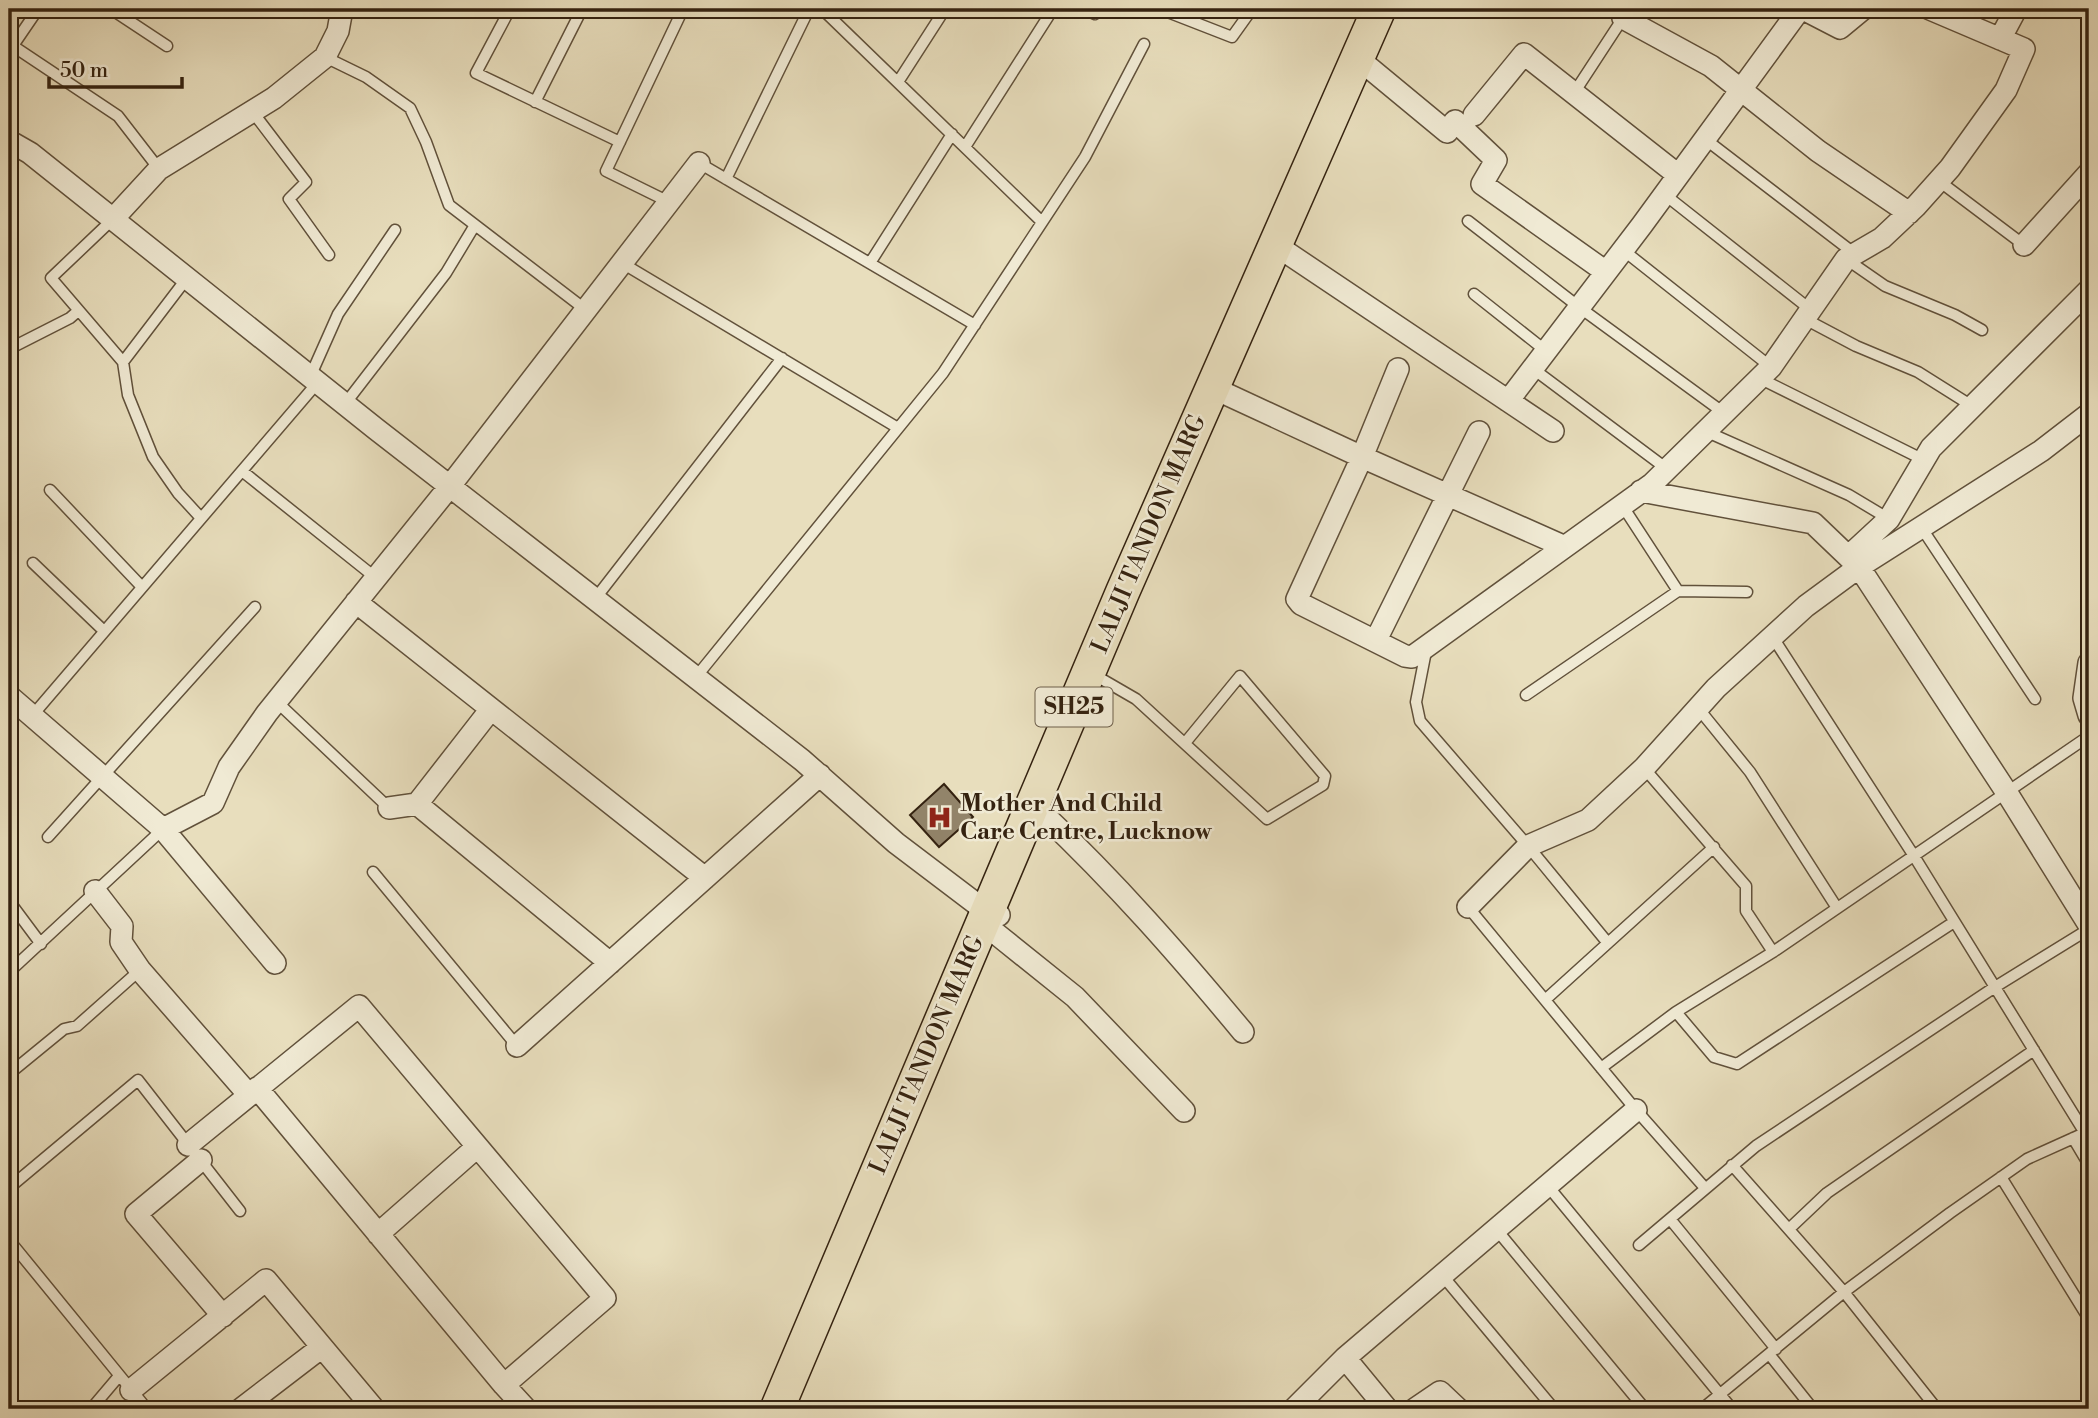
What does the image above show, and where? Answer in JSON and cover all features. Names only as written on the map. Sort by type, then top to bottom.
[{"type":"main road","name":"LALJI TANDON MARG","points":[[777,1409],[841,1276],[994,920],[1093,676],[1266,281],[1379,9]]},
{"type":"main road","name":"LALJI TANDON MARG","points":[[994,920],[1043,814],[1093,676],[1136,598],[1224,393],[1266,281],[1286,252],[1391,9]]},
{"type":"main road","name":"LALJI TANDON MARG","points":[[792,1409],[841,1276]]},
{"type":"street","points":[[113,219],[159,169],[274,98],[325,57],[338,31],[342,9]]},
{"type":"street","points":[[1508,401],[1800,9]]},
{"type":"street","points":[[1807,9],[1840,28],[1863,9]]},
{"type":"street","points":[[1398,369],[1362,457],[1297,599],[1301,604],[1405,656],[1412,657],[1641,492],[1667,469],[1765,373],[1851,256],[1882,238],[1939,181],[2006,90],[2024,49],[1930,9]]},
{"type":"street","points":[[2000,39],[2016,9]]},
{"type":"street","points":[[1623,18],[1711,66],[1818,151],[1909,213]]},
{"type":"street","points":[[1474,115],[1524,54],[1678,175]]},
{"type":"street","points":[[1366,65],[1447,132],[1455,121],[1496,160],[1482,184],[1606,272]]},
{"type":"street","points":[[9,141],[30,153],[345,404],[820,775],[896,843],[994,920],[1075,997],[1184,1111]]},
{"type":"street","points":[[163,829],[213,803],[229,767],[277,702],[450,486],[699,163]]},
{"type":"street","points":[[2024,245],[2089,173]]},
{"type":"street","points":[[1286,252],[1553,430]]},
{"type":"street","points":[[1468,907],[1528,846],[1588,820],[1644,768],[1716,688],[1854,561],[1889,519],[1931,448],[2089,290]]},
{"type":"street","points":[[1224,393],[1563,546]]},
{"type":"street","points":[[1854,561],[1921,527],[2041,450],[2089,414]]},
{"type":"street","points":[[1376,640],[1479,432]]},
{"type":"street","points":[[1641,492],[1813,523],[1854,561],[2007,793],[2089,927]]},
{"type":"street","points":[[356,603],[705,878]]},
{"type":"street","points":[[2089,663],[2084,698],[2089,715]]},
{"type":"street","points":[[9,696],[163,829],[275,963]]},
{"type":"street","points":[[389,808],[417,804],[491,709]]},
{"type":"street","points":[[517,1046],[820,775]]},
{"type":"street","points":[[417,804],[610,963]]},
{"type":"street","points":[[1043,814],[1119,888],[1242,1032]]},
{"type":"street","points":[[95,891],[122,926],[121,942],[140,970],[253,1092],[378,1234],[526,1409]]},
{"type":"street","points":[[223,1316],[136,1214],[253,1092],[359,1006],[605,1298],[503,1385]]},
{"type":"street","points":[[1294,1409],[1345,1358],[1636,1110]]},
{"type":"street","points":[[378,1234],[477,1147]]},
{"type":"street","points":[[125,1383],[223,1316],[266,1280],[374,1409]]},
{"type":"street","points":[[241,1409],[322,1347]]},
{"type":"street","points":[[1345,1358],[1387,1409]]},
{"type":"street","points":[[1415,1409],[1440,1392],[1458,1409]]},
{"type":"lane","points":[[38,9],[11,49],[118,116],[159,169]]},
{"type":"lane","points":[[111,9],[167,47]]},
{"type":"lane","points":[[510,9],[476,73],[620,142]]},
{"type":"lane","points":[[536,102],[582,9]]},
{"type":"lane","points":[[669,202],[606,171],[683,9]]},
{"type":"lane","points":[[726,179],[809,9]]},
{"type":"lane","points":[[822,9],[1042,222]]},
{"type":"lane","points":[[898,82],[945,9]]},
{"type":"lane","points":[[965,147],[1053,9]]},
{"type":"lane","points":[[1084,9],[1095,14],[1098,9]]},
{"type":"lane","points":[[1160,9],[1232,37],[1252,9]]},
{"type":"lane","points":[[1574,93],[1623,18]]},
{"type":"lane","points":[[696,677],[943,373],[1085,157],[1144,44]]},
{"type":"lane","points":[[325,57],[366,77],[410,108],[426,142],[449,205],[586,310]]},
{"type":"lane","points":[[252,111],[306,181],[289,199],[329,255]]},
{"type":"lane","points":[[870,263],[952,134]]},
{"type":"lane","points":[[1705,139],[1885,286],[1955,315],[1982,330]]},
{"type":"lane","points":[[699,163],[975,324]]},
{"type":"lane","points":[[1939,181],[2024,245]]},
{"type":"lane","points":[[1664,194],[1808,314],[1856,346],[1919,372],[1972,406]]},
{"type":"lane","points":[[113,219],[51,278],[123,362],[128,395],[153,457],[178,493],[201,518]]},
{"type":"lane","points":[[1468,221],[1724,413]]},
{"type":"lane","points":[[345,404],[446,273],[475,225]]},
{"type":"lane","points":[[32,716],[242,471],[314,379],[338,314],[395,230]]},
{"type":"lane","points":[[1623,250],[1765,373],[1924,460]]},
{"type":"lane","points":[[622,263],[898,428]]},
{"type":"lane","points":[[123,362],[187,278]]},
{"type":"lane","points":[[1474,293],[1546,351]]},
{"type":"lane","points":[[9,349],[78,312]]},
{"type":"lane","points":[[595,599],[782,358]]},
{"type":"lane","points":[[1532,368],[1667,469]]},
{"type":"lane","points":[[1705,431],[1849,495],[1889,519]]},
{"type":"lane","points":[[242,471],[376,578]]},
{"type":"lane","points":[[50,490],[142,587]]},
{"type":"lane","points":[[1622,505],[1678,591]]},
{"type":"lane","points":[[1921,527],[2035,699]]},
{"type":"lane","points":[[33,563],[104,631]]},
{"type":"lane","points":[[1526,695],[1678,591],[1747,592]]},
{"type":"lane","points":[[48,837],[255,607]]},
{"type":"lane","points":[[1702,1409],[1844,1292],[2001,1177],[2027,1159],[2087,1132],[1772,636]]},
{"type":"lane","points":[[1426,648],[1416,702],[1420,722],[1607,942]]},
{"type":"lane","points":[[1093,676],[1136,699],[1267,819],[1322,785],[1325,780],[1325,776],[1240,676],[1185,743]]},
{"type":"lane","points":[[277,702],[389,808]]},
{"type":"lane","points":[[1698,708],[1750,772],[1837,908]]},
{"type":"lane","points":[[1601,1068],[1676,1012],[1773,952],[2089,736]]},
{"type":"lane","points":[[1644,768],[1746,886],[1746,911],[1773,952]]},
{"type":"lane","points":[[9,972],[163,829]]},
{"type":"lane","points":[[1545,1000],[1714,847]]},
{"type":"lane","points":[[373,872],[517,1046]]},
{"type":"lane","points":[[9,901],[41,944]]},
{"type":"lane","points":[[1468,907],[1636,1110],[1705,1188]]},
{"type":"lane","points":[[1676,1012],[1714,1057],[1737,1064],[1954,922]]},
{"type":"lane","points":[[1639,1245],[1756,1146],[2089,927]]},
{"type":"lane","points":[[9,1074],[64,1029],[77,1026],[140,970]]},
{"type":"lane","points":[[1789,1229],[1827,1193],[2034,1051]]},
{"type":"lane","points":[[11,1182],[138,1080],[240,1211]]},
{"type":"lane","points":[[2073,1138],[2089,1165]]},
{"type":"lane","points":[[1732,1165],[1844,1292],[1937,1409]]},
{"type":"lane","points":[[2001,1177],[2089,1319]]},
{"type":"lane","points":[[1548,1185],[1732,1409]]},
{"type":"lane","points":[[1670,1219],[1814,1409]]},
{"type":"lane","points":[[1496,1229],[1645,1409]]},
{"type":"lane","points":[[9,1240],[146,1409]]},
{"type":"lane","points":[[1443,1275],[1554,1409]]},
{"type":"lane","points":[[91,1409],[125,1383]]},
{"type":"lane","points":[[9,1402],[15,1409]]},
{"type":"building","points":[[944,784],[973,817],[939,847],[910,815]]},
{"type":"place","name":"Mother And Child Care Centre, Lucknow","points":[[940,818]]}]
